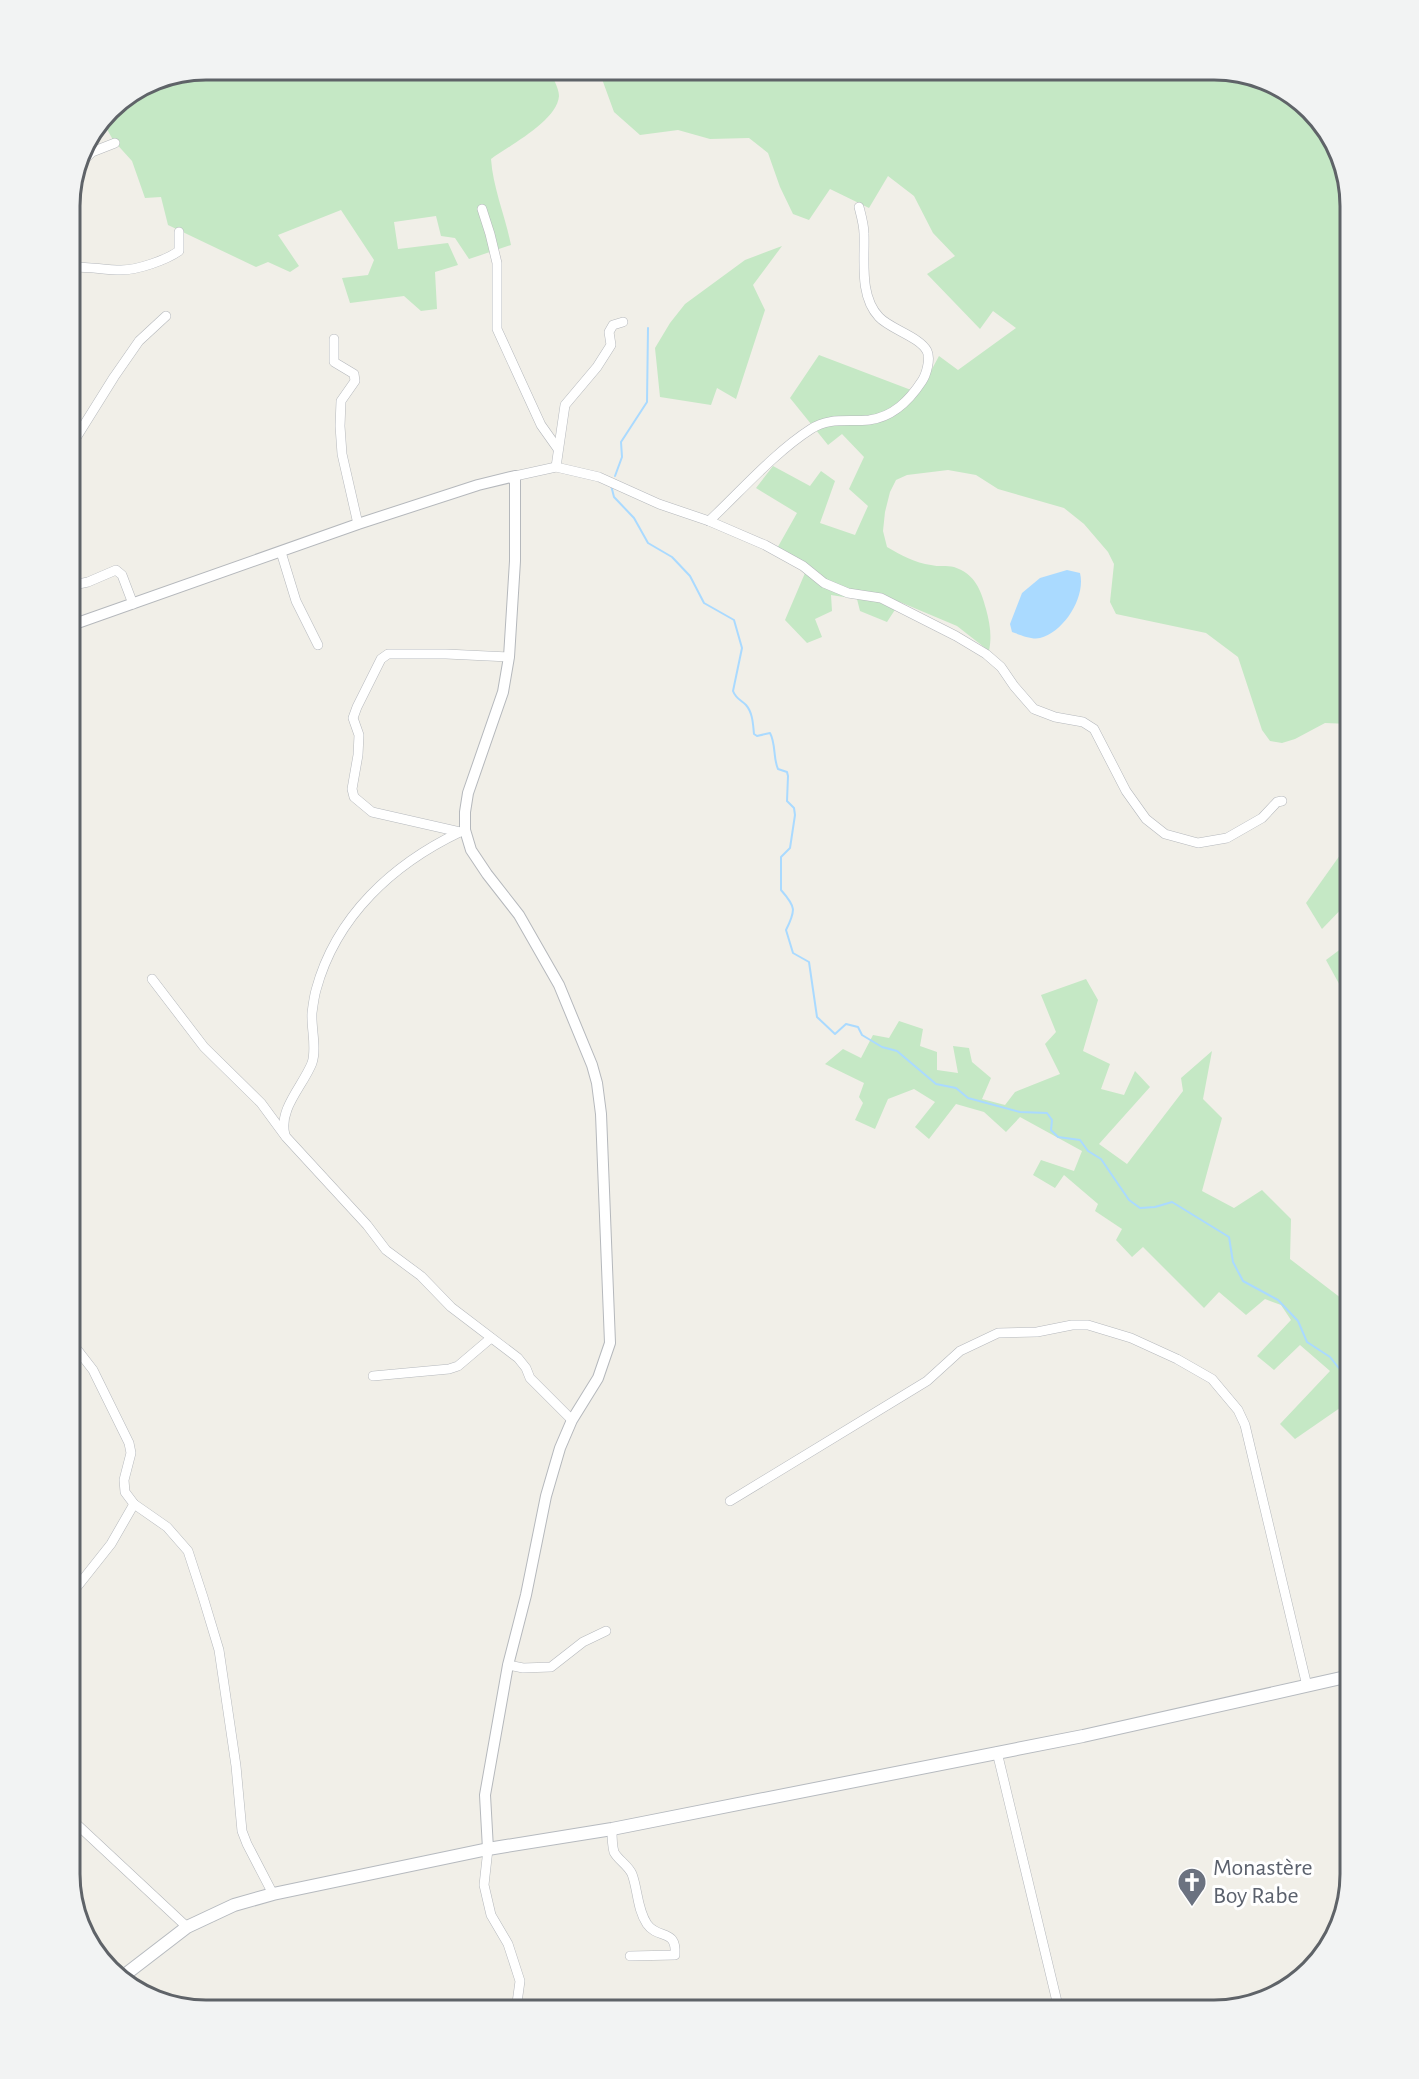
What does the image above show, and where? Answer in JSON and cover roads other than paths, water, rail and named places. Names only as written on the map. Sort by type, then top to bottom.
[{"type":"main road","points":[[127,1972],[187,1926],[234,1905],[273,1894],[488,1849],[612,1829],[1083,1736],[1340,1678]]},
{"type":"street","points":[[90,154],[115,143]]},
{"type":"street","points":[[709,521],[780,454],[812,428],[827,422],[845,419],[869,420],[892,413],[911,397],[926,376],[928,351],[921,344],[880,318],[870,305],[863,261],[864,231],[859,207]]},
{"type":"street","points":[[482,209],[497,263],[497,329],[541,425],[558,449]]},
{"type":"street","points":[[80,266],[123,270],[168,258],[179,251],[179,232]]},
{"type":"street","points":[[80,431],[139,341],[166,316]]},
{"type":"street","points":[[556,467],[565,405],[597,367],[611,345],[609,332],[613,325],[623,322]]},
{"type":"street","points":[[334,339],[334,362],[354,374],[355,381],[341,401],[340,426],[342,454],[358,524]]},
{"type":"street","points":[[80,622],[358,524],[477,485],[556,467],[599,477],[659,504],[709,521],[803,566],[824,584],[848,592],[881,598],[986,654],[1001,667],[1034,709],[1055,717],[1083,722],[1094,729],[1126,791],[1146,819],[1165,834],[1198,843],[1227,838],[1262,819],[1277,802],[1282,801]]},
{"type":"street","points":[[515,476],[515,561],[509,657],[503,692],[468,793],[463,831],[471,850],[519,915],[559,985],[592,1065],[601,1114],[610,1343],[598,1378],[572,1420],[560,1448],[546,1496],[508,1665],[485,1795],[488,1849],[484,1884],[491,1915],[508,1944],[520,1981],[517,1999]]},
{"type":"street","points":[[281,552],[296,601],[318,645]]},
{"type":"street","points":[[80,584],[116,570],[122,575],[133,604]]},
{"type":"street","points":[[463,831],[372,812],[354,797],[352,789],[359,735],[353,718],[381,659],[388,654],[509,657]]},
{"type":"street","points":[[285,1137],[283,1129],[287,1110],[312,1062],[312,1013],[316,990],[332,946],[346,922],[385,879],[433,845],[463,831]]},
{"type":"street","points":[[152,979],[204,1047],[261,1103],[285,1137],[367,1225],[386,1251],[421,1276],[451,1307],[518,1358],[530,1378],[572,1420]]},
{"type":"street","points":[[730,1501],[927,1381],[960,1351],[998,1333],[1037,1332],[1072,1325],[1088,1325],[1131,1338],[1177,1359],[1212,1379],[1238,1410],[1245,1425],[1307,1686]]},
{"type":"street","points":[[373,1376],[449,1369],[458,1366],[491,1338]]},
{"type":"street","points":[[80,1353],[93,1370],[129,1443],[131,1453],[124,1480],[125,1492],[134,1504],[167,1527],[188,1551],[219,1650],[236,1766],[242,1830],[273,1894]]},
{"type":"street","points":[[80,1583],[111,1544],[134,1504]]},
{"type":"street","points":[[508,1665],[523,1668],[551,1667],[583,1642],[606,1631]]},
{"type":"street","points":[[997,1752],[1057,2000]]},
{"type":"street","points":[[80,1827],[187,1926]]},
{"type":"street","points":[[612,1829],[614,1852],[633,1875],[645,1921],[651,1929],[672,1938],[675,1944],[675,1955],[630,1956]]},
{"type":"water","points":[[1067,570],[1080,573],[1081,582],[1076,603],[1065,621],[1057,629],[1040,638],[1030,638],[1012,632],[1010,624],[1022,593],[1040,578]]},
{"type":"waterway","points":[[615,476],[622,457],[621,442],[647,402],[648,328]]},
{"type":"waterway","points":[[611,485],[614,497],[634,518],[648,543],[672,557],[690,576],[704,603],[734,620],[742,648],[733,691],[750,712],[754,734],[757,736],[770,733],[778,769],[787,772],[788,776],[787,801],[794,808],[795,815],[790,848],[781,857],[781,890],[793,909],[792,918],[786,930],[793,953],[809,962],[817,1017],[835,1034],[846,1024],[858,1027],[862,1035],[882,1047],[897,1051],[936,1084],[956,1088],[968,1098],[1020,1112],[1047,1113],[1052,1120],[1051,1130],[1058,1137],[1080,1140],[1088,1151],[1101,1159],[1129,1200],[1140,1208],[1172,1202],[1229,1237],[1233,1262],[1243,1281],[1278,1300],[1298,1321],[1307,1342],[1330,1357],[1340,1370]]},
{"type":"place","name":"Monastère Boy Rabe","points":[[1192,1908]]}]
